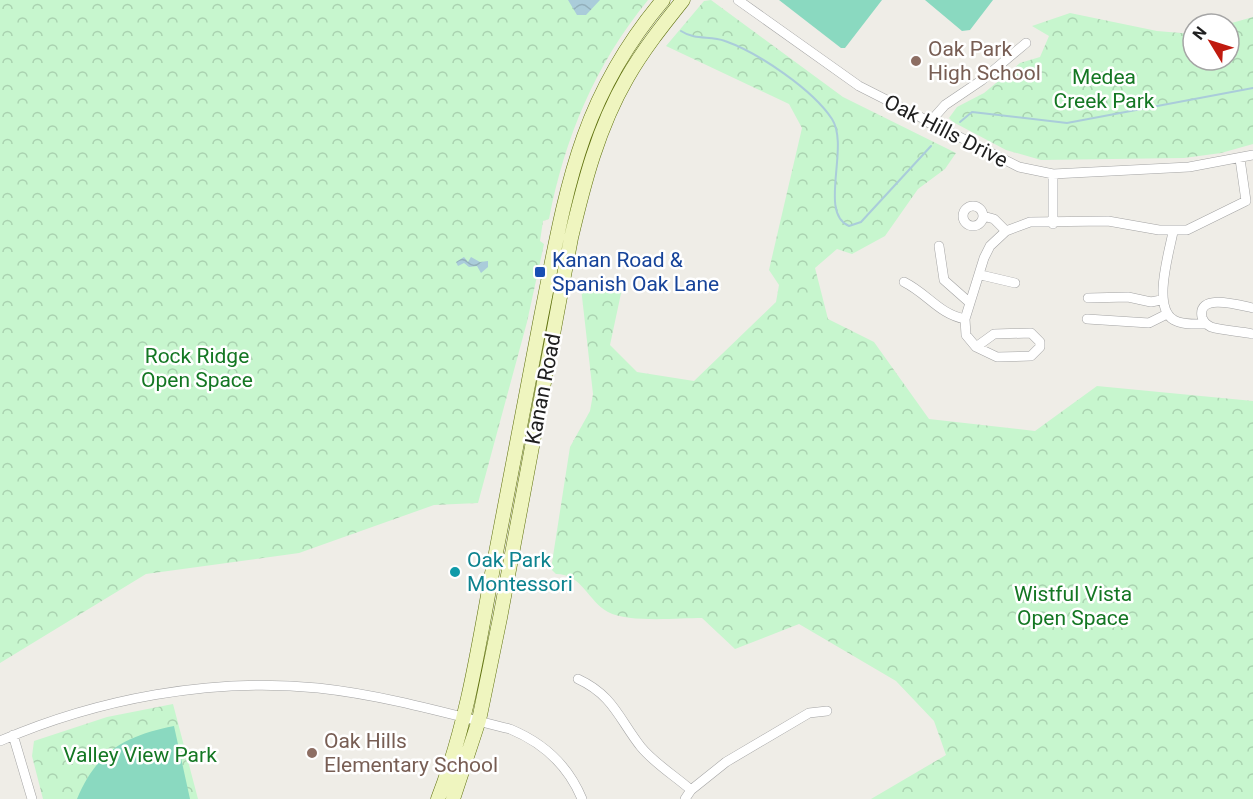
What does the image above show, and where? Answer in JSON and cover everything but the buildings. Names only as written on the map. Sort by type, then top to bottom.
[{"type":"main road","name":"Kanan Road","points":[[438,799],[472,718],[570,174],[583,133],[606,83],[628,45],[663,0]]},
{"type":"main road","name":"Kanan Road","points":[[453,799],[584,184],[608,115],[626,79],[683,0]]},
{"type":"street","name":"Oak Hills Drive","points":[[738,0],[859,87],[1000,160],[1019,167],[1053,174],[1189,167],[1253,155]]},
{"type":"street","points":[[929,123],[945,105],[982,80],[1026,43]]},
{"type":"street","points":[[976,347],[994,334],[1031,333],[1040,342],[1040,347],[1031,356],[997,357],[976,347],[966,335],[965,319],[990,246],[1006,231],[1030,222],[1053,224],[1108,221],[1173,232],[1198,226],[1249,202],[1240,159]]},
{"type":"street","points":[[1053,174],[1053,224]]},
{"type":"street","points":[[983,216],[994,219],[1006,231]]},
{"type":"street","points":[[1173,232],[1161,300],[1167,314],[1175,321],[1206,324],[1253,334]]},
{"type":"street","points":[[939,246],[944,280],[970,303]]},
{"type":"street","points":[[981,276],[1015,283]]},
{"type":"street","points":[[904,282],[922,292],[947,315],[965,319]]},
{"type":"street","points":[[1088,298],[1128,297],[1151,302],[1161,300]]},
{"type":"street","points":[[1206,324],[1202,316],[1203,309],[1208,303],[1215,301],[1253,308]]},
{"type":"street","points":[[1087,319],[1149,323],[1167,314]]},
{"type":"street","points":[[578,679],[597,688],[608,699],[642,748],[691,790]]},
{"type":"street","points":[[0,741],[78,713],[132,700],[186,691],[244,687],[306,687],[354,693],[472,718],[510,729],[539,743],[569,772],[582,799]]},
{"type":"street","points":[[685,799],[691,790],[726,762],[809,713],[827,711]]},
{"type":"street","points":[[14,735],[32,799]]},
{"type":"green space","name":"Rock Ridge Open Space","points":[[0,0],[648,0],[612,50],[573,131],[549,219],[543,221],[540,241],[544,244],[527,322],[478,503],[434,505],[299,553],[146,574],[0,663]]},
{"type":"green space","name":"Wistful Vista Open Space","points":[[711,0],[843,97],[956,153],[945,169],[918,189],[885,236],[852,254],[837,249],[815,268],[828,319],[874,342],[929,419],[1035,431],[1097,386],[1253,401],[1253,799],[871,799],[946,755],[934,721],[896,681],[799,624],[735,649],[702,618],[640,619],[608,612],[579,583],[565,575],[556,574],[551,569],[570,447],[590,411],[593,394],[580,279],[623,284],[610,345],[637,372],[694,381],[776,302],[779,285],[769,270],[802,128],[789,104],[666,46],[704,1]]},
{"type":"green space","points":[[779,0],[882,0],[845,48],[841,48]]},
{"type":"green space","points":[[925,0],[993,0],[970,30],[962,31]]},
{"type":"green space","name":"Medea Creek Park","points":[[1070,13],[1157,31],[1181,33],[1181,72],[1241,72],[1241,20],[1253,17],[1253,144],[1221,153],[1184,158],[1041,160],[1006,150],[953,122],[949,118],[957,107],[984,93],[1020,63],[1040,57],[1049,36],[1032,26]]},
{"type":"green space","name":"Valley View Park","points":[[173,704],[198,799],[43,799],[32,756],[34,741],[107,717]]},
{"type":"green space","points":[[174,726],[190,799],[77,799],[94,769],[115,748],[141,735]]},
{"type":"water","points":[[568,0],[600,0],[586,15],[577,15]]},
{"type":"water","points":[[464,257],[468,262],[471,257],[480,262],[488,261],[488,267],[481,273],[477,266],[469,267],[464,263],[458,266],[456,262]]},
{"type":"waterway","points":[[681,31],[692,36],[725,41],[753,54],[799,85],[823,108],[832,119],[837,131],[836,208],[840,219],[849,226],[861,222],[931,146]]},
{"type":"waterway","points":[[960,122],[972,112],[1067,123],[1253,88]]},
{"type":"place","name":"Oak Park High School","points":[[916,61]]},
{"type":"place","name":"Kanan Road & Spanish Oak Lane","points":[[540,272]]},
{"type":"place","name":"Oak Park Montessori","points":[[455,572]]},
{"type":"place","name":"Oak Hills Elementary School","points":[[312,753]]}]
